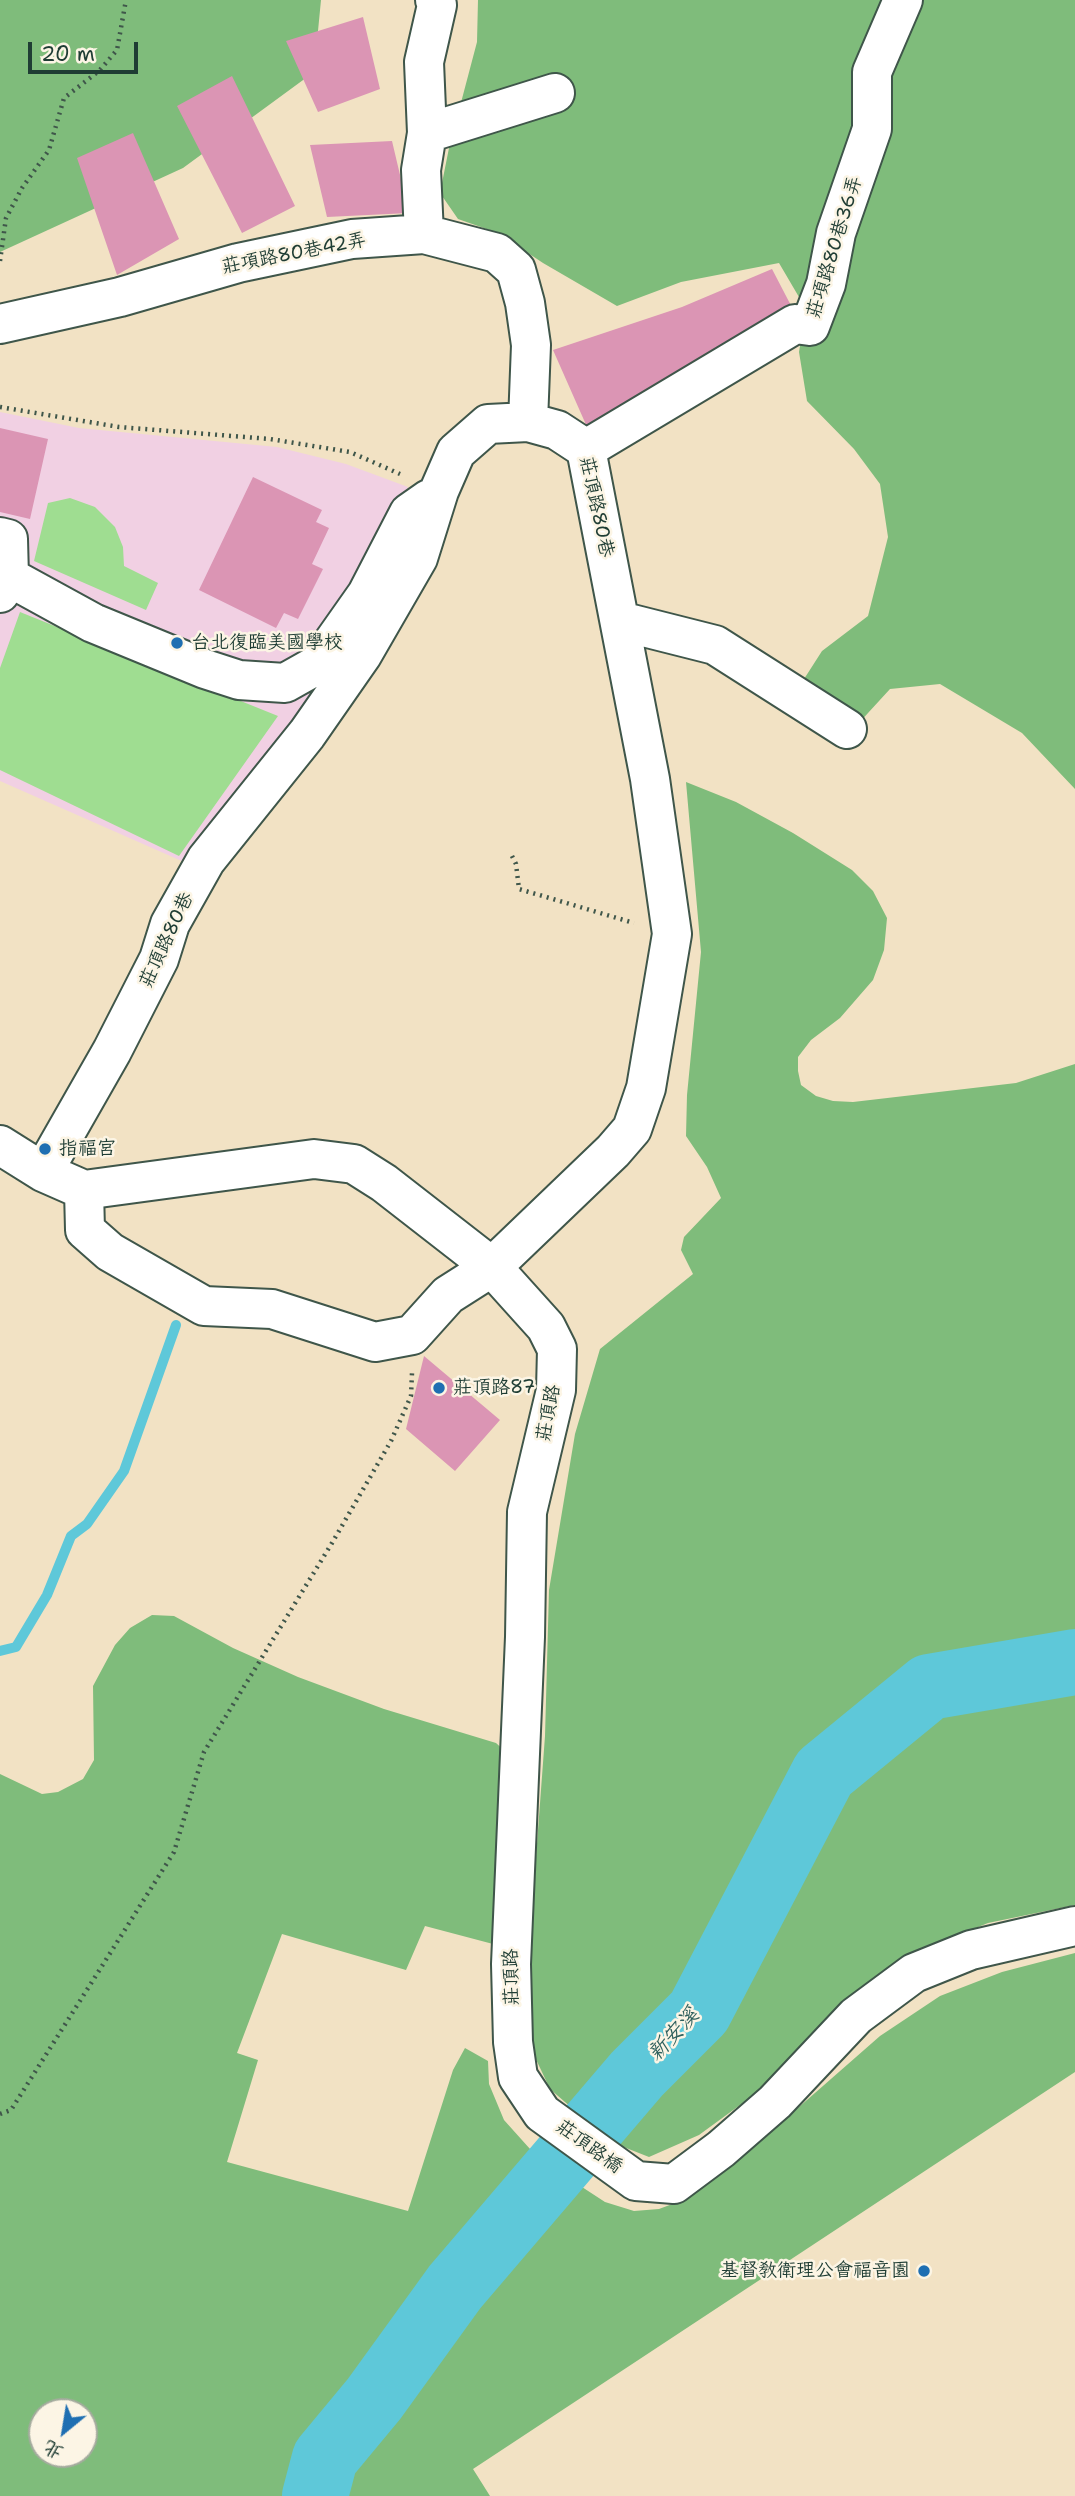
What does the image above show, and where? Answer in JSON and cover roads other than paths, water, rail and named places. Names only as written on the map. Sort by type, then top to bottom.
[{"type":"street","points":[[424,234],[421,170],[427,133],[424,62],[437,5],[435,0]]},
{"type":"street","name":"莊項路80巷36弄","points":[[586,449],[794,324],[810,326],[826,284],[836,233],[872,129],[872,72],[903,0]]},
{"type":"street","points":[[427,133],[555,93]]},
{"type":"street","name":"莊項路80巷42弄","points":[[0,324],[120,297],[238,263],[352,239],[424,234],[497,253],[516,270],[525,303],[531,345],[528,422]]},
{"type":"street","name":"莊頂路80巷","points":[[43,1172],[106,1063],[159,959],[170,924],[206,860],[307,734],[362,655],[418,558],[439,491],[456,452],[488,424],[528,422],[557,430],[586,449],[650,779],[672,934],[646,1088],[632,1129],[613,1151],[492,1267],[448,1295],[412,1335],[375,1342],[272,1309],[204,1306],[110,1252],[85,1230],[84,1190]]},
{"type":"street","points":[[0,537],[8,540],[3,582],[205,669],[239,680],[285,683],[317,665],[368,594],[409,513],[439,491]]},
{"type":"street","points":[[620,621],[715,645],[847,729]]},
{"type":"street","points":[[0,1145],[43,1172],[84,1190]]},
{"type":"street","name":"莊頂路","points":[[84,1190],[314,1159],[354,1164],[384,1183],[492,1267],[546,1327],[557,1349],[556,1390],[527,1512],[525,1637],[511,1964],[513,2042],[519,2077],[542,2113]]},
{"type":"street","name":"莊頂路橋","points":[[542,2113],[636,2181],[674,2184],[721,2149],[775,2102],[856,2016],[914,1973],[971,1950],[1075,1926]]},
{"type":"waterway","points":[[0,1651],[16,1647],[47,1595],[71,1536],[87,1524],[124,1471],[176,1325]]},
{"type":"waterway","name":"新安溪","points":[[315,2496],[325,2458],[374,2399],[455,2287],[637,2074],[699,2012],[824,1773],[929,1687],[1075,1662]]},
{"type":"place","name":"台北復臨美國學校","points":[[177,643]]},
{"type":"place","name":"指福宮","points":[[45,1149]]},
{"type":"place","name":"莊頂路87","points":[[439,1388]]},
{"type":"place","name":"基督教衛理公會福音園","points":[[924,2271]]}]
